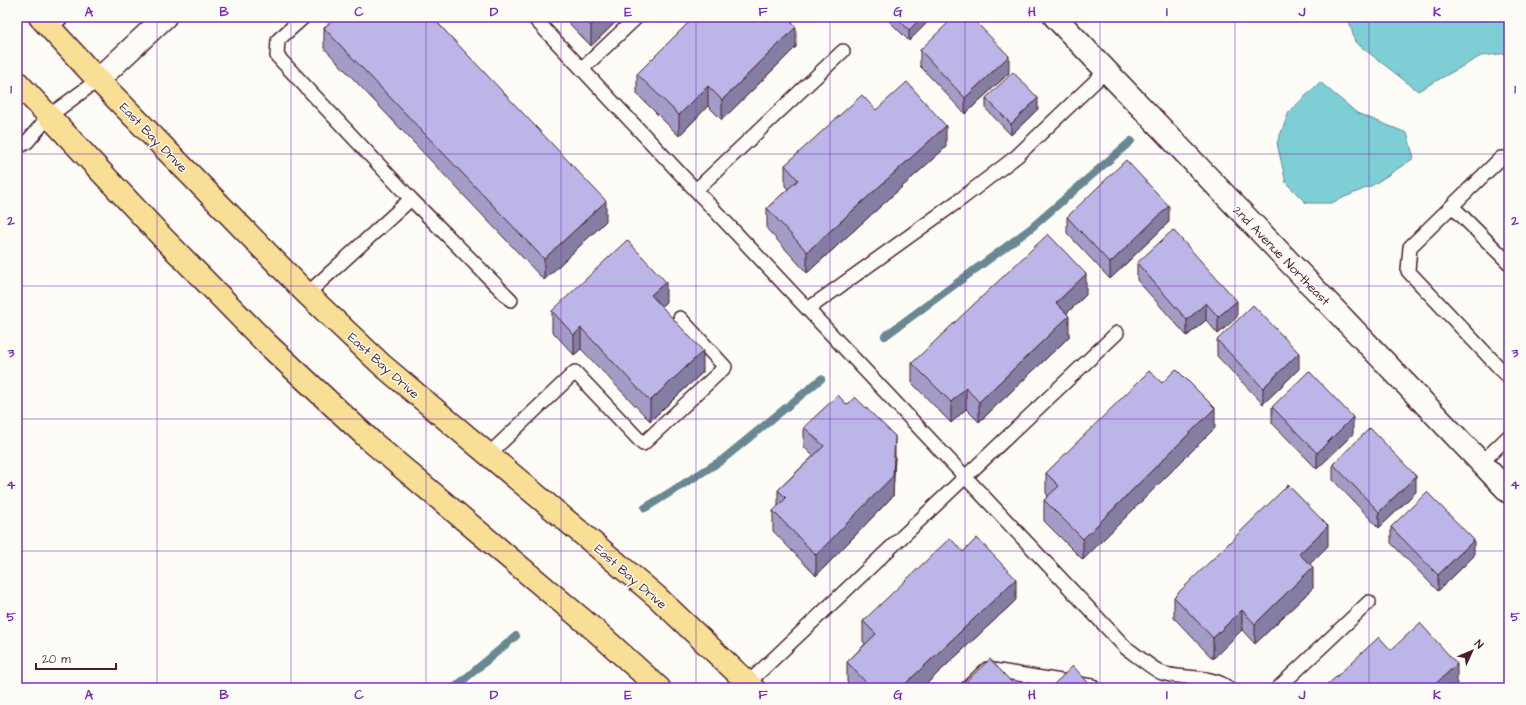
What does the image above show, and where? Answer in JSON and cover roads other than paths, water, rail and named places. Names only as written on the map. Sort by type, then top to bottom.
[{"type":"main road","name":"East Bay Drive","points":[[51,21],[98,80],[307,294],[382,365],[656,596],[750,686]]},
{"type":"main road","points":[[17,82],[164,239],[267,344],[372,442],[590,626],[658,688]]},
{"type":"street","points":[[98,80],[165,17]]},
{"type":"street","name":"2nd Avenue Northeast","points":[[1055,17],[1125,92],[1509,492]]},
{"type":"lane","points":[[304,17],[278,40],[277,56],[411,199],[511,300]]},
{"type":"lane","points":[[533,17],[1126,648],[1162,673],[1204,679],[1225,685],[1228,688]]},
{"type":"lane","points":[[582,69],[637,17]]},
{"type":"lane","points":[[696,190],[843,51]]},
{"type":"lane","points":[[808,309],[961,199],[1017,156],[1106,71]]},
{"type":"lane","points":[[17,148],[27,142],[49,116],[98,80]]},
{"type":"lane","points":[[1509,158],[1501,158],[1410,247],[1408,271],[1509,378]]},
{"type":"lane","points":[[307,294],[411,199]]},
{"type":"lane","points":[[1452,206],[1509,263]]},
{"type":"lane","points":[[488,455],[575,372],[643,444],[725,367],[680,318]]},
{"type":"lane","points":[[750,686],[1117,333]]},
{"type":"lane","points":[[1481,463],[1509,436]]},
{"type":"lane","points":[[1278,688],[1370,602]]},
{"type":"lane","points":[[967,688],[986,669],[1092,686],[1093,688]]},
{"type":"water","points":[[1348,17],[1509,17],[1509,53],[1481,56],[1418,91],[1355,42]]},
{"type":"water","points":[[1320,82],[1357,113],[1407,133],[1414,158],[1373,185],[1331,203],[1306,203],[1286,183],[1277,143],[1289,112]]},
{"type":"waterway","points":[[885,336],[1030,229],[1131,141]]},
{"type":"waterway","points":[[645,508],[722,460],[821,379]]},
{"type":"waterway","points":[[454,688],[516,636]]}]
